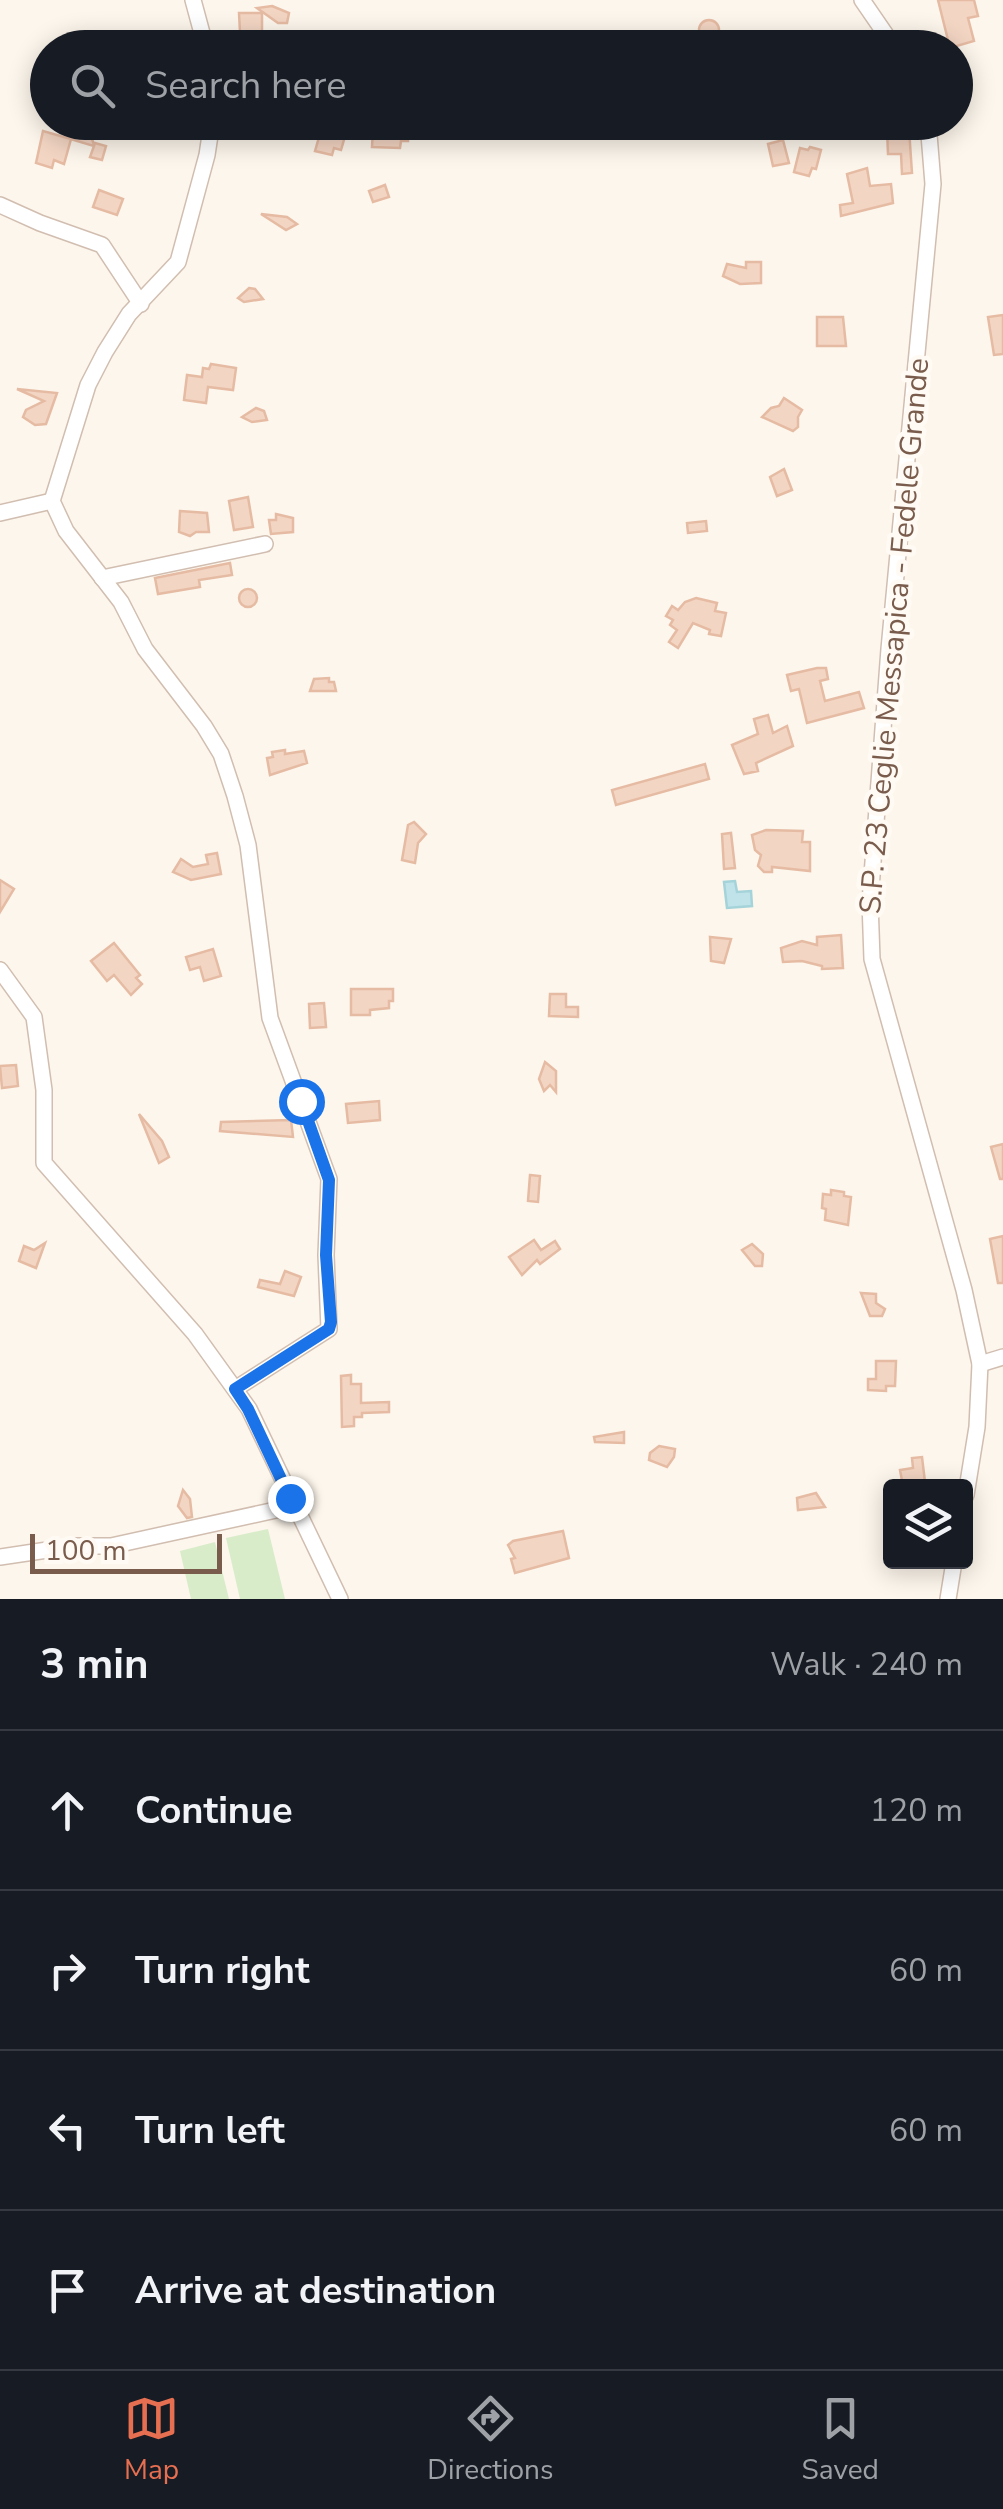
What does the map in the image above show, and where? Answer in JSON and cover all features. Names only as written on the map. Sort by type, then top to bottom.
[{"type":"street","points":[[193,0],[201,30]]},
{"type":"street","points":[[862,0],[883,30]]},
{"type":"street","points":[[209,140],[178,262],[130,314],[88,385],[52,501],[66,530],[121,602],[145,649],[221,754],[248,845],[270,1018],[329,1180],[329,1329],[235,1389]]},
{"type":"street","name":"S.P. 23 Ceglie Messapica - Fedele Grande","points":[[929,140],[933,184],[889,649],[870,902],[872,959],[964,1290],[980,1364],[977,1426],[968,1479]]},
{"type":"street","points":[[0,205],[102,245],[141,304]]},
{"type":"street","points":[[0,513],[52,501]]},
{"type":"street","points":[[102,578],[265,544]]},
{"type":"street","points":[[0,970],[34,1016],[44,1090],[44,1163],[195,1334],[235,1389],[340,1599]]},
{"type":"street","points":[[980,1364],[1003,1357]]},
{"type":"street","points":[[0,1557],[74,1546],[111,1546],[294,1506]]},
{"type":"street","points":[[948,1599],[953,1569]]},
{"type":"green space","points":[[268,1529],[285,1599],[240,1599],[226,1538]]},
{"type":"green space","points":[[215,1542],[229,1599],[191,1599],[180,1551]]},
{"type":"water","points":[[735,881],[737,892],[751,891],[752,906],[727,908],[724,882]]},
{"type":"building","points":[[938,0],[974,0],[978,16],[968,18],[971,30],[946,30]]},
{"type":"building","points":[[272,6],[289,13],[287,23],[278,23],[257,8]]},
{"type":"building","points":[[239,13],[262,13],[262,30],[240,30]]},
{"type":"building","points":[[709,20],[719,30],[699,30]]},
{"type":"building","points":[[41,140],[71,140],[64,164],[54,160],[52,168],[36,163]]},
{"type":"building","points":[[74,140],[92,140],[94,145],[106,146],[102,160],[90,157],[94,146]]},
{"type":"building","points":[[318,140],[344,140],[341,150],[334,148],[332,155],[315,151]]},
{"type":"building","points":[[372,140],[408,140],[401,141],[400,148],[372,147]]},
{"type":"building","points":[[783,140],[789,163],[773,166],[768,144]]},
{"type":"building","points":[[887,140],[910,140],[912,173],[902,174],[901,154],[888,154]]},
{"type":"building","points":[[800,148],[821,150],[816,169],[812,168],[809,176],[794,172]]},
{"type":"building","points":[[867,168],[870,186],[891,184],[893,203],[841,216],[840,205],[853,203],[847,174]]},
{"type":"building","points":[[385,185],[389,197],[373,202],[369,191]]},
{"type":"building","points":[[99,190],[123,199],[117,215],[93,207]]},
{"type":"building","points":[[261,214],[287,217],[297,224],[286,230]]},
{"type":"building","points":[[746,262],[761,262],[761,283],[740,284],[723,276],[727,264],[746,268]]},
{"type":"building","points":[[249,288],[263,299],[244,302],[238,298]]},
{"type":"building","points":[[1003,315],[1003,354],[994,355],[988,317]]},
{"type":"building","points":[[817,317],[843,317],[846,346],[817,346]]},
{"type":"building","points":[[211,364],[236,368],[233,390],[208,387],[206,403],[184,400],[187,375],[202,377],[203,368],[209,369]]},
{"type":"building","points":[[17,389],[57,393],[46,424],[35,425],[23,417],[26,410],[44,401]]},
{"type":"building","points":[[784,398],[802,410],[798,427],[793,431],[762,417]]},
{"type":"building","points":[[256,408],[264,411],[267,420],[252,422],[242,417]]},
{"type":"building","points":[[784,469],[792,490],[777,496],[770,477]]},
{"type":"building","points":[[248,497],[253,527],[234,530],[229,501]]},
{"type":"building","points":[[180,511],[207,513],[209,532],[190,536],[179,532]]},
{"type":"building","points":[[276,514],[293,518],[293,532],[271,534],[269,520],[276,520]]},
{"type":"building","points":[[706,521],[707,531],[688,533],[687,523]]},
{"type":"building","points":[[230,563],[232,575],[199,580],[200,587],[158,594],[155,578]]},
{"type":"building","points":[[248,589],[257,598],[248,607],[239,598]]},
{"type":"building","points":[[696,598],[717,603],[715,611],[726,613],[721,636],[709,634],[710,630],[693,623],[678,648],[669,642],[677,630],[670,625],[673,620],[666,616],[672,606],[678,610]]},
{"type":"building","points":[[826,668],[828,679],[820,681],[825,701],[859,692],[864,708],[807,723],[799,689],[791,691],[787,675]]},
{"type":"building","points":[[329,678],[336,691],[310,691],[314,679]]},
{"type":"building","points":[[768,715],[773,733],[787,726],[793,746],[756,763],[758,771],[744,774],[732,745],[758,734],[754,719]]},
{"type":"building","points":[[285,750],[285,754],[304,751],[307,763],[270,775],[267,758],[273,757],[272,752]]},
{"type":"building","points":[[705,764],[709,779],[616,805],[612,790]]},
{"type":"building","points":[[414,822],[426,834],[418,843],[415,863],[402,860],[408,825]]},
{"type":"building","points":[[766,830],[803,831],[802,842],[810,842],[810,871],[772,867],[772,872],[764,872],[758,866],[761,855],[755,850],[752,835]]},
{"type":"building","points":[[731,833],[735,868],[724,869],[722,834]]},
{"type":"building","points":[[217,853],[221,874],[191,880],[173,872],[181,859],[193,867],[208,864],[206,855]]},
{"type":"building","points":[[0,880],[14,889],[0,912]]},
{"type":"building","points":[[841,935],[843,968],[822,969],[802,961],[783,962],[781,948],[802,941],[817,945],[817,937]]},
{"type":"building","points":[[710,937],[731,939],[724,963],[711,961]]},
{"type":"building","points":[[114,943],[140,975],[136,978],[142,984],[131,995],[114,975],[107,981],[91,961]]},
{"type":"building","points":[[213,949],[221,976],[204,981],[200,967],[190,970],[186,957]]},
{"type":"building","points":[[351,989],[393,989],[393,1001],[389,1001],[389,1008],[370,1010],[370,1015],[351,1015]]},
{"type":"building","points":[[550,994],[566,994],[566,1007],[578,1007],[578,1017],[549,1016]]},
{"type":"building","points":[[324,1003],[326,1027],[310,1028],[309,1004]]},
{"type":"building","points":[[545,1062],[556,1071],[556,1092],[550,1085],[544,1091],[539,1079]]},
{"type":"building","points":[[16,1065],[18,1086],[2,1088],[0,1066]]},
{"type":"building","points":[[379,1101],[380,1120],[348,1123],[346,1104]]},
{"type":"building","points":[[139,1114],[162,1141],[169,1157],[159,1163]]},
{"type":"building","points":[[291,1120],[293,1137],[220,1131],[221,1122]]},
{"type":"building","points":[[1003,1144],[1003,1179],[1000,1179],[991,1147]]},
{"type":"building","points":[[530,1175],[540,1176],[538,1202],[528,1201]]},
{"type":"building","points":[[831,1190],[851,1197],[848,1225],[825,1220],[823,1194],[831,1195]]},
{"type":"building","points":[[1003,1236],[1003,1283],[998,1283],[990,1239]]},
{"type":"building","points":[[534,1240],[541,1250],[555,1241],[560,1249],[540,1264],[537,1260],[522,1275],[509,1257]]},
{"type":"building","points":[[45,1243],[36,1268],[19,1261],[24,1246],[34,1250]]},
{"type":"building","points":[[752,1244],[763,1254],[762,1266],[755,1266],[742,1250]]},
{"type":"building","points":[[285,1271],[301,1277],[294,1296],[258,1287],[260,1280],[280,1284]]},
{"type":"building","points":[[861,1293],[876,1294],[876,1303],[885,1309],[882,1316],[870,1316]]},
{"type":"building","points":[[876,1361],[896,1361],[895,1386],[886,1386],[886,1391],[868,1390],[868,1379],[876,1379]]},
{"type":"building","points":[[351,1375],[351,1384],[361,1384],[361,1403],[389,1402],[389,1412],[362,1413],[362,1417],[354,1417],[354,1426],[342,1427],[341,1376]]},
{"type":"building","points":[[624,1432],[624,1443],[595,1442],[594,1437]]},
{"type":"building","points":[[659,1446],[675,1449],[667,1467],[649,1460],[650,1453]]},
{"type":"building","points":[[922,1457],[925,1479],[902,1479],[900,1470],[913,1468],[912,1458]]},
{"type":"building","points":[[183,1490],[190,1499],[192,1517],[187,1518],[178,1506]]},
{"type":"building","points":[[816,1493],[825,1507],[798,1510],[797,1498]]},
{"type":"building","points":[[563,1531],[569,1558],[515,1573],[511,1559],[515,1558],[508,1545]]},
{"type":"route","points":[[290,1498],[235,1389],[329,1329],[331,1322],[326,1255],[329,1180],[301,1101]]}]
